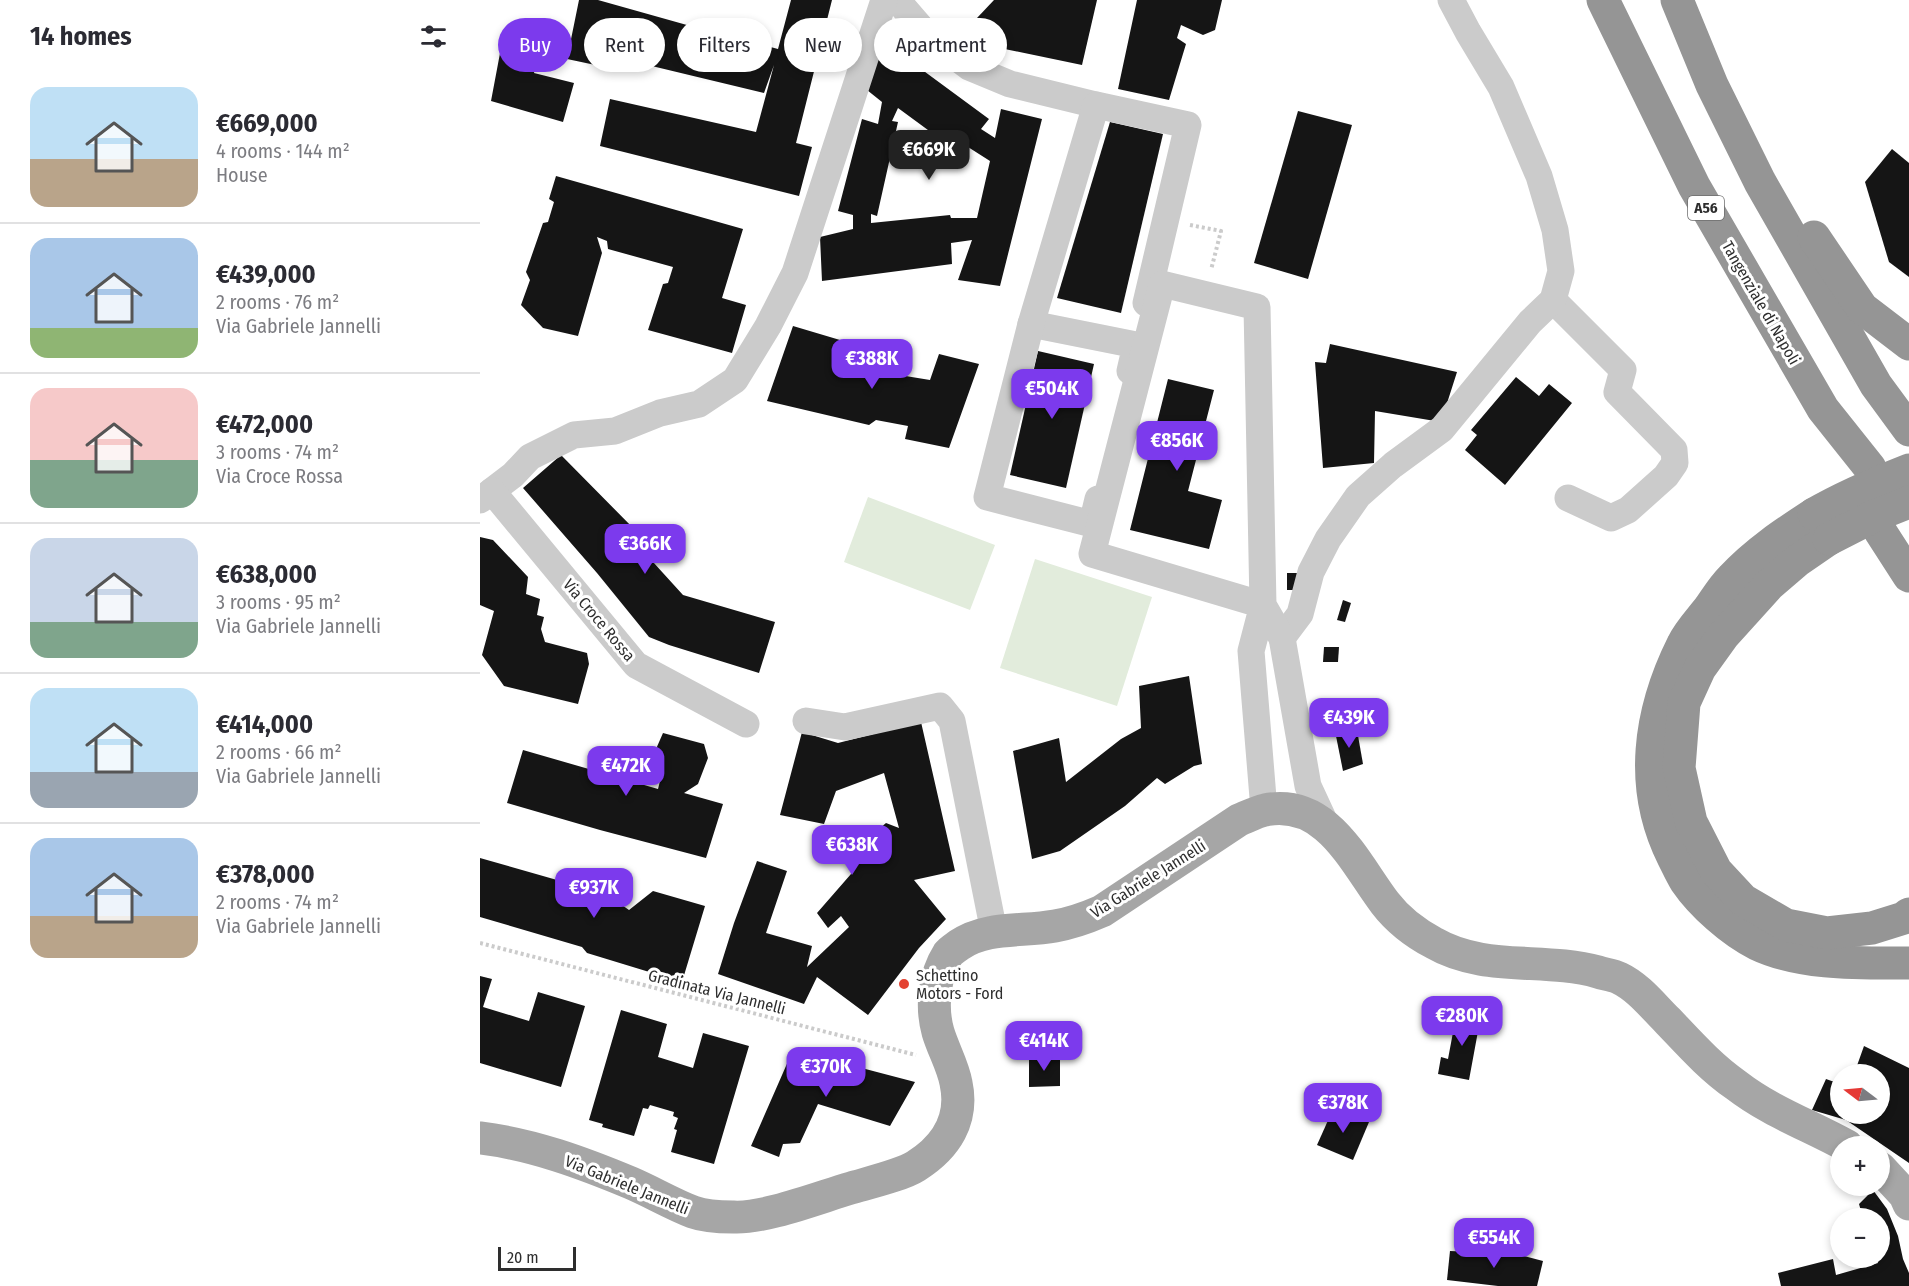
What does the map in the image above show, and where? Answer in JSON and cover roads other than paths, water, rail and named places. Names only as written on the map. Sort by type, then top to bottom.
[{"type":"highway","name":"Tangenziale di Napoli","points":[[1603,0],[1694,186],[1823,409],[1862,471]]},
{"type":"highway","points":[[1677,0],[1712,85],[1760,182],[1876,385],[1909,430]]},
{"type":"highway","points":[[1760,182],[1804,222],[1862,308],[1909,344]]},
{"type":"highway","points":[[1909,470],[1841,498],[1797,561],[1769,585],[1723,636],[1700,668],[1684,704],[1679,768],[1691,822],[1716,871],[1743,900],[1786,925],[1827,933],[1872,928],[1904,918],[1909,914]]},
{"type":"highway","points":[[1909,502],[1874,516],[1821,527],[1770,543],[1731,579],[1683,642],[1659,700],[1652,747],[1651,781],[1657,817],[1686,882],[1729,927],[1756,944],[1780,953],[1828,961],[1909,963]]},
{"type":"highway","points":[[1880,531],[1909,576]]},
{"type":"main road","name":"Via Gabriele Jannelli","points":[[480,1138],[537,1149],[596,1168],[694,1212],[736,1218],[769,1213],[914,1167],[940,1147],[953,1126],[959,1108],[956,1082],[937,1031],[934,1005],[937,978],[949,952],[971,937],[1078,921],[1102,910],[1239,820],[1264,810],[1288,808],[1310,814],[1327,827],[1345,845],[1386,904],[1407,926],[1435,944],[1465,957],[1497,963],[1550,964],[1619,978],[1641,993],[1703,1058],[1735,1085],[1779,1113],[1830,1138]]},
{"type":"main road","points":[[1890,1179],[1905,1195],[1909,1204]]},
{"type":"street","points":[[486,496],[513,475],[530,457],[574,435],[615,430],[660,413],[699,404],[735,380],[768,326],[795,273],[884,0]]},
{"type":"street","points":[[897,0],[928,37],[969,67],[1010,84],[1188,125],[1092,524],[987,497],[1031,324],[1096,105]]},
{"type":"street","points":[[1282,638],[1300,614],[1311,572],[1328,539],[1358,496],[1393,465],[1442,429],[1530,322],[1553,300],[1561,271],[1555,230],[1539,176],[1501,87],[1451,0]]},
{"type":"street","points":[[1264,810],[1251,651],[1263,604],[1257,307],[1162,284],[1092,554],[1263,604],[1282,638],[1308,786],[1327,827]]},
{"type":"street","points":[[1553,300],[1623,370],[1617,392],[1674,450],[1675,463],[1666,476],[1628,510],[1611,518],[1568,498]]},
{"type":"street","points":[[1031,324],[1136,345]]},
{"type":"street","name":"Via Croce Rossa","points":[[486,496],[636,665],[746,724]]},
{"type":"street","points":[[806,721],[845,727],[940,706],[952,721],[994,932]]},
{"type":"place","name":"Schettino Motors - Ford","points":[[904,984]]}]
